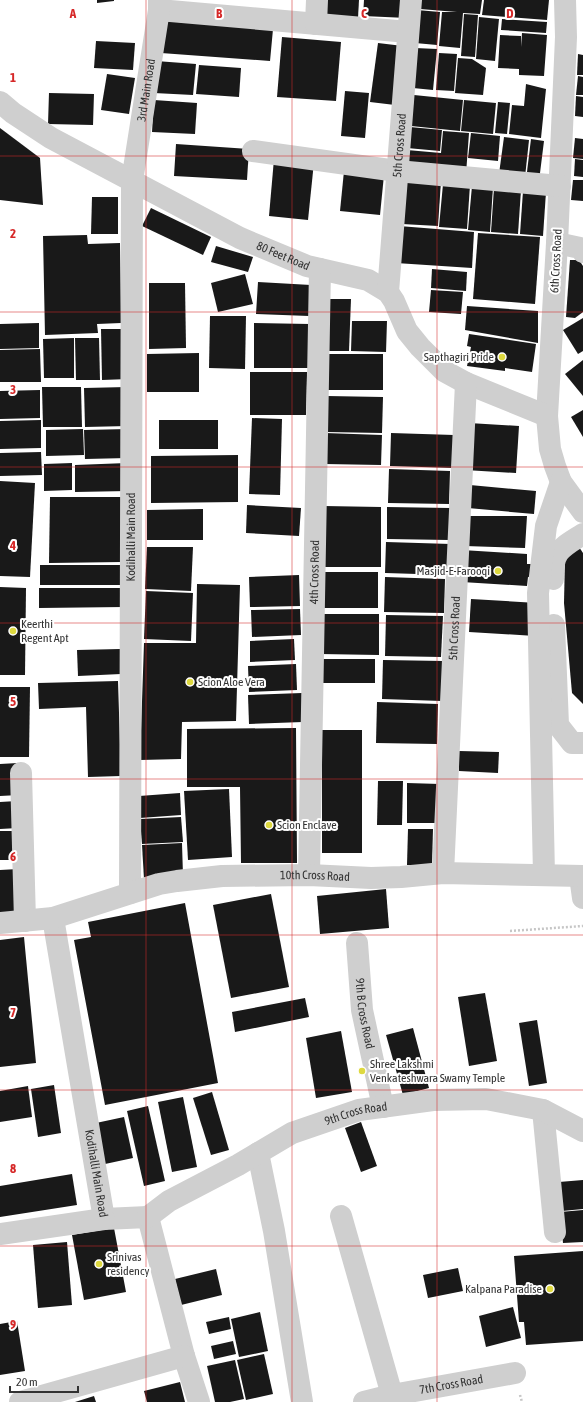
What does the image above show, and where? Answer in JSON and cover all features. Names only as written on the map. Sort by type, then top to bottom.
[{"type":"street","points":[[316,24],[318,0]]},
{"type":"street","name":"5th Cross Road","points":[[388,292],[411,0]]},
{"type":"street","name":"6th Cross Road","points":[[565,0],[574,38],[560,186],[558,243],[547,416],[550,449],[561,482],[583,512]]},
{"type":"street","points":[[159,5],[316,24],[408,32]]},
{"type":"street","name":"3rd Main Road","points":[[132,181],[159,5]]},
{"type":"street","name":"80 Feet Road","points":[[0,102],[13,113],[51,138],[240,238],[290,260],[320,269],[368,280],[388,292]]},
{"type":"street","points":[[253,151],[397,171],[560,186]]},
{"type":"street","name":"Kodihalli Main Road","points":[[130,893],[132,181]]},
{"type":"street","points":[[558,243],[580,248],[583,252]]},
{"type":"street","name":"4th Cross Road","points":[[309,875],[320,269]]},
{"type":"street","points":[[388,292],[394,301],[407,331],[420,347],[444,371],[466,383],[547,416]]},
{"type":"street","name":"5th Cross Road","points":[[444,873],[466,383]]},
{"type":"street","points":[[544,875],[538,593],[546,526],[561,482]]},
{"type":"street","points":[[583,534],[559,550],[554,558],[552,569],[558,725],[572,743],[583,743]]},
{"type":"street","points":[[21,773],[25,921]]},
{"type":"street","name":"10th Cross Road","points":[[0,923],[53,918],[130,893],[178,881],[222,876],[309,875],[371,878],[444,873],[581,876]]},
{"type":"street","points":[[581,876],[583,898]]},
{"type":"street","name":"Kodihalli Main Road","points":[[53,918],[104,1219],[148,1217]]},
{"type":"street","name":"9th B Cross Road","points":[[357,943],[362,1010],[383,1107]]},
{"type":"street","name":"9th Cross Road","points":[[148,1217],[168,1201],[238,1165],[292,1133],[359,1110],[433,1100],[486,1099],[543,1110],[583,1131]]},
{"type":"street","points":[[543,1110],[555,1232]]},
{"type":"street","points":[[258,1152],[274,1231],[302,1402]]},
{"type":"street","points":[[342,1216],[394,1399]]},
{"type":"street","points":[[148,1217],[184,1356],[199,1402]]},
{"type":"street","points":[[0,1234],[104,1219]]},
{"type":"street","points":[[20,1402],[184,1356]]},
{"type":"street","name":"7th Cross Road","points":[[364,1402],[394,1399],[515,1373]]},
{"type":"path","points":[[510,931],[583,926]]},
{"type":"building","points":[[97,0],[114,0],[114,1],[97,3]]},
{"type":"building","points":[[323,0],[359,0],[358,18],[322,16]]},
{"type":"building","points":[[364,0],[408,0],[407,18],[363,16]]},
{"type":"building","points":[[421,0],[482,0],[480,14],[463,13],[460,48],[439,46],[442,12],[457,12],[420,9]]},
{"type":"building","points":[[484,0],[549,0],[547,20],[482,15]]},
{"type":"building","points":[[417,10],[440,12],[437,45],[415,43]]},
{"type":"building","points":[[464,14],[478,15],[475,57],[461,56]]},
{"type":"building","points":[[479,17],[499,19],[495,61],[476,59]]},
{"type":"building","points":[[502,19],[547,22],[546,33],[501,30]]},
{"type":"building","points":[[164,21],[273,29],[270,61],[161,53]]},
{"type":"building","points":[[522,33],[547,35],[544,76],[519,75],[519,69],[498,68],[500,35],[521,36],[521,47]]},
{"type":"building","points":[[282,37],[341,42],[336,101],[277,97]]},
{"type":"building","points":[[96,41],[135,43],[133,70],[94,68]]},
{"type":"building","points":[[378,43],[403,46],[395,105],[370,102]]},
{"type":"building","points":[[415,48],[437,49],[433,90],[413,88]]},
{"type":"building","points":[[439,53],[457,54],[454,91],[436,90]]},
{"type":"building","points":[[578,54],[583,55],[583,75],[577,75]]},
{"type":"building","points":[[458,58],[472,59],[486,68],[483,95],[455,93]]},
{"type":"building","points":[[156,61],[196,64],[193,95],[154,93]]},
{"type":"building","points":[[199,65],[241,68],[239,97],[196,94]]},
{"type":"building","points":[[107,74],[135,78],[129,114],[101,110]]},
{"type":"building","points":[[578,76],[583,77],[583,95],[576,95]]},
{"type":"building","points":[[526,84],[546,89],[541,138],[509,134],[512,105],[524,106]]},
{"type":"building","points":[[345,91],[369,93],[365,138],[341,136]]},
{"type":"building","points":[[49,93],[94,94],[93,125],[48,124]]},
{"type":"building","points":[[414,95],[463,100],[460,131],[411,126]]},
{"type":"building","points":[[576,96],[583,97],[583,117],[575,116]]},
{"type":"building","points":[[154,100],[197,103],[195,134],[152,132]]},
{"type":"building","points":[[464,100],[496,103],[493,134],[461,131]]},
{"type":"building","points":[[498,102],[510,103],[507,134],[495,133]]},
{"type":"building","points":[[410,127],[442,130],[440,151],[407,148]]},
{"type":"building","points":[[0,128],[40,158],[43,205],[0,200]]},
{"type":"building","points":[[443,131],[469,133],[466,174],[405,166],[407,150],[441,153]]},
{"type":"building","points":[[471,133],[500,136],[498,161],[468,158]]},
{"type":"building","points":[[504,137],[529,140],[525,177],[499,174]]},
{"type":"building","points":[[575,138],[583,139],[583,159],[573,158]]},
{"type":"building","points":[[531,139],[544,141],[539,181],[526,180]]},
{"type":"building","points":[[176,144],[249,149],[247,180],[174,176]]},
{"type":"building","points":[[274,159],[314,162],[308,220],[269,216]]},
{"type":"building","points":[[575,159],[583,160],[583,177],[574,176]]},
{"type":"building","points":[[344,171],[384,175],[380,215],[340,211]]},
{"type":"building","points":[[406,178],[441,181],[438,226],[402,224]]},
{"type":"building","points":[[573,180],[583,180],[583,201],[571,200]]},
{"type":"building","points":[[443,184],[470,185],[467,229],[439,227]]},
{"type":"building","points":[[472,186],[493,187],[490,232],[468,230]]},
{"type":"building","points":[[494,188],[521,190],[518,234],[491,232]]},
{"type":"building","points":[[523,191],[546,192],[543,236],[520,234]]},
{"type":"building","points":[[92,197],[118,197],[118,234],[91,234]]},
{"type":"building","points":[[151,208],[211,237],[203,255],[142,226]]},
{"type":"building","points":[[399,226],[474,232],[472,268],[396,263]]},
{"type":"building","points":[[478,233],[540,237],[535,304],[473,299]]},
{"type":"building","points":[[87,235],[88,244],[120,243],[121,323],[97,324],[98,333],[45,335],[43,236]]},
{"type":"building","points":[[216,246],[253,257],[248,272],[211,262]]},
{"type":"building","points":[[570,260],[579,260],[583,266],[583,312],[575,318],[566,317]]},
{"type":"building","points":[[432,269],[467,272],[466,291],[431,288]]},
{"type":"building","points":[[245,274],[253,304],[218,312],[211,283]]},
{"type":"building","points":[[258,282],[311,285],[309,316],[256,314]]},
{"type":"building","points":[[149,283],[185,283],[186,348],[149,349]]},
{"type":"building","points":[[431,290],[463,292],[461,314],[429,312]]},
{"type":"building","points":[[324,299],[351,299],[349,351],[323,351]]},
{"type":"building","points":[[467,306],[538,311],[538,343],[465,330]]},
{"type":"building","points":[[210,316],[246,316],[245,369],[209,368]]},
{"type":"building","points":[[583,318],[583,351],[578,354],[563,330]]},
{"type":"building","points":[[352,321],[387,321],[386,352],[351,351]]},
{"type":"building","points":[[39,323],[39,348],[0,349],[0,324]]},
{"type":"building","points":[[254,323],[310,324],[310,368],[254,368]]},
{"type":"building","points":[[101,329],[129,329],[129,379],[102,380]]},
{"type":"building","name":"Sapthagiri Pride","points":[[469,334],[536,344],[532,372],[505,368],[505,371],[467,366],[471,347],[467,346]]},
{"type":"building","points":[[74,338],[74,378],[44,378],[43,339]]},
{"type":"building","points":[[75,338],[99,338],[100,380],[76,380]]},
{"type":"building","points":[[40,349],[41,382],[0,382],[0,350]]},
{"type":"building","points":[[199,353],[199,392],[147,392],[147,354]]},
{"type":"building","points":[[326,354],[383,354],[383,390],[325,390]]},
{"type":"building","points":[[583,360],[583,396],[565,374]]},
{"type":"building","points":[[250,372],[307,372],[306,415],[250,415]]},
{"type":"building","points":[[42,387],[81,387],[82,427],[43,427]]},
{"type":"building","points":[[127,387],[128,426],[85,427],[84,388]]},
{"type":"building","points":[[40,390],[40,418],[0,419],[0,391]]},
{"type":"building","points":[[327,396],[383,397],[382,433],[326,432]]},
{"type":"building","points":[[583,410],[583,437],[571,417]]},
{"type":"building","points":[[252,418],[282,419],[280,495],[249,494]]},
{"type":"building","points":[[41,420],[41,448],[0,449],[0,421]]},
{"type":"building","points":[[159,420],[218,420],[218,449],[159,449]]},
{"type":"building","points":[[469,423],[519,426],[516,473],[465,470]]},
{"type":"building","points":[[83,429],[84,455],[46,456],[46,430]]},
{"type":"building","points":[[128,429],[128,458],[85,459],[84,430]]},
{"type":"building","points":[[325,433],[382,435],[381,465],[325,464]]},
{"type":"building","points":[[391,433],[454,435],[453,468],[390,466]]},
{"type":"building","points":[[41,452],[42,475],[0,476],[0,453]]},
{"type":"building","points":[[238,455],[238,502],[151,503],[151,456]]},
{"type":"building","points":[[72,463],[72,490],[44,491],[44,464]]},
{"type":"building","points":[[127,463],[128,491],[75,492],[75,465]]},
{"type":"building","points":[[389,469],[450,471],[449,504],[388,503]]},
{"type":"building","points":[[0,481],[35,483],[30,577],[0,576]]},
{"type":"building","points":[[470,485],[536,491],[534,514],[468,508]]},
{"type":"building","points":[[50,497],[121,497],[122,562],[49,563]]},
{"type":"building","points":[[247,505],[301,508],[299,536],[246,533]]},
{"type":"building","points":[[324,506],[381,507],[381,567],[324,567]]},
{"type":"building","points":[[387,507],[450,508],[449,540],[387,539]]},
{"type":"building","points":[[203,509],[203,540],[147,540],[147,510]]},
{"type":"building","points":[[465,516],[527,516],[525,548],[465,546]]},
{"type":"building","points":[[386,542],[451,544],[450,575],[385,573]]},
{"type":"building","points":[[577,544],[583,553],[583,704],[572,693],[564,603],[565,557]]},
{"type":"building","points":[[147,547],[193,547],[191,591],[145,589]]},
{"type":"building","name":"Masjid-E-Farooqi","points":[[462,550],[527,554],[527,564],[535,564],[534,578],[528,577],[527,586],[462,582]]},
{"type":"building","points":[[40,565],[123,565],[123,585],[40,585]]},
{"type":"building","points":[[323,572],[378,572],[378,608],[322,608]]},
{"type":"building","points":[[299,575],[300,606],[250,607],[249,577]]},
{"type":"building","points":[[385,577],[445,579],[444,613],[384,612]]},
{"type":"building","name":"Scion Aloe Vera","points":[[197,584],[240,585],[236,721],[182,722],[181,759],[140,760],[144,643],[196,643]]},
{"type":"building","name":"Keerthi Regent Apt","points":[[0,587],[26,588],[25,675],[0,675]]},
{"type":"building","points":[[39,588],[124,588],[124,607],[39,608]]},
{"type":"building","points":[[146,591],[193,593],[191,641],[144,639]]},
{"type":"building","points":[[471,599],[537,603],[535,636],[469,632]]},
{"type":"building","points":[[300,609],[301,635],[252,637],[251,610]]},
{"type":"building","points":[[321,614],[379,614],[379,655],[320,654]]},
{"type":"building","points":[[386,615],[443,616],[441,657],[385,656]]},
{"type":"building","points":[[294,639],[295,660],[250,662],[250,641]]},
{"type":"building","points":[[120,649],[121,674],[78,676],[77,650]]},
{"type":"building","points":[[320,659],[375,659],[375,683],[320,683]]},
{"type":"building","points":[[383,660],[443,661],[442,701],[382,699]]},
{"type":"building","points":[[296,664],[297,690],[249,692],[248,666]]},
{"type":"building","points":[[118,681],[121,776],[88,777],[86,707],[39,709],[38,683]]},
{"type":"building","points":[[0,687],[30,687],[29,757],[0,757]]},
{"type":"building","points":[[302,693],[303,722],[249,724],[248,695]]},
{"type":"building","points":[[377,702],[438,704],[437,744],[376,743]]},
{"type":"building","name":"Scion Enclave","points":[[296,728],[297,863],[241,863],[240,787],[187,787],[187,729]]},
{"type":"building","points":[[322,730],[362,730],[362,853],[322,853]]},
{"type":"building","points":[[459,751],[499,752],[498,773],[459,771]]},
{"type":"building","points":[[18,763],[19,795],[0,796],[0,764]]},
{"type":"building","points":[[378,781],[403,781],[402,825],[377,825]]},
{"type":"building","points":[[407,783],[440,784],[439,823],[407,823]]},
{"type":"building","points":[[229,789],[232,857],[188,860],[184,791]]},
{"type":"building","points":[[180,793],[181,815],[140,818],[139,796]]},
{"type":"building","points":[[17,801],[18,828],[0,829],[0,802]]},
{"type":"building","points":[[181,817],[183,842],[142,844],[140,819]]},
{"type":"building","points":[[408,829],[433,829],[432,865],[407,865]]},
{"type":"building","points":[[0,831],[15,831],[17,860],[0,860]]},
{"type":"building","points":[[182,843],[183,876],[144,879],[142,845]]},
{"type":"building","points":[[18,869],[20,913],[0,914],[0,870]]},
{"type":"building","points":[[386,889],[389,928],[320,934],[317,896]]},
{"type":"building","points":[[271,894],[289,987],[231,998],[213,905]]},
{"type":"building","points":[[185,903],[218,1083],[105,1105],[74,940],[91,937],[88,922]]},
{"type":"building","points":[[24,937],[36,1063],[0,1067],[0,940]]},
{"type":"building","points":[[485,993],[497,1061],[469,1066],[458,997]]},
{"type":"building","points":[[305,998],[309,1017],[235,1032],[232,1012]]},
{"type":"building","points":[[537,1020],[547,1083],[529,1086],[519,1023]]},
{"type":"building","points":[[413,1028],[429,1088],[403,1095],[386,1035]]},
{"type":"building","points":[[341,1031],[352,1092],[316,1098],[306,1038]]},
{"type":"building","points":[[54,1085],[61,1133],[38,1137],[31,1089]]},
{"type":"building","points":[[28,1086],[32,1117],[0,1122],[0,1091]]},
{"type":"building","points":[[212,1092],[229,1150],[211,1155],[193,1098]]},
{"type":"building","points":[[183,1097],[197,1167],[172,1172],[158,1102]]},
{"type":"building","points":[[148,1106],[165,1181],[144,1186],[127,1111]]},
{"type":"building","points":[[124,1117],[133,1158],[105,1164],[96,1123]]},
{"type":"building","points":[[361,1122],[377,1166],[361,1172],[345,1128]]},
{"type":"building","points":[[72,1174],[77,1205],[0,1217],[0,1186]]},
{"type":"building","points":[[583,1180],[583,1209],[562,1211],[559,1182]]},
{"type":"building","points":[[583,1210],[583,1242],[563,1243],[560,1212]]},
{"type":"building","name":"Srinivas residency","points":[[114,1228],[126,1292],[84,1300],[72,1235]]},
{"type":"building","points":[[67,1242],[72,1305],[38,1308],[33,1245]]},
{"type":"building","name":"Kalpana Paradise","points":[[583,1251],[583,1341],[526,1345],[524,1322],[519,1322],[514,1256]]},
{"type":"building","points":[[458,1268],[463,1291],[428,1298],[423,1275]]},
{"type":"building","points":[[216,1269],[222,1295],[181,1305],[175,1279]]},
{"type":"building","points":[[513,1307],[521,1338],[486,1347],[479,1316]]},
{"type":"building","points":[[260,1312],[268,1351],[239,1357],[231,1319]]},
{"type":"building","points":[[229,1317],[231,1329],[209,1334],[206,1322]]},
{"type":"building","points":[[17,1321],[25,1371],[0,1375],[0,1324]]},
{"type":"building","points":[[233,1341],[236,1354],[214,1359],[211,1346]]},
{"type":"building","points":[[264,1354],[273,1394],[246,1400],[237,1360]]},
{"type":"building","points":[[235,1360],[244,1399],[230,1402],[215,1402],[207,1366]]},
{"type":"building","points":[[180,1382],[185,1402],[147,1402],[144,1391]]},
{"type":"building","points":[[94,1396],[96,1402],[75,1402]]},
{"type":"place","name":"Sapthagiri Pride","points":[[502,357]]},
{"type":"place","name":"Masjid-E-Farooqi","points":[[498,571]]},
{"type":"place","name":"Keerthi Regent Apt","points":[[13,631]]},
{"type":"place","name":"Scion Aloe Vera","points":[[190,682]]},
{"type":"place","name":"Scion Enclave","points":[[269,825]]},
{"type":"place","name":"Shree Lakshmi Venkateshwara Swamy Temple","points":[[362,1071]]},
{"type":"place","name":"Srinivas residency","points":[[99,1264]]},
{"type":"place","name":"Kalpana Paradise","points":[[550,1289]]}]
